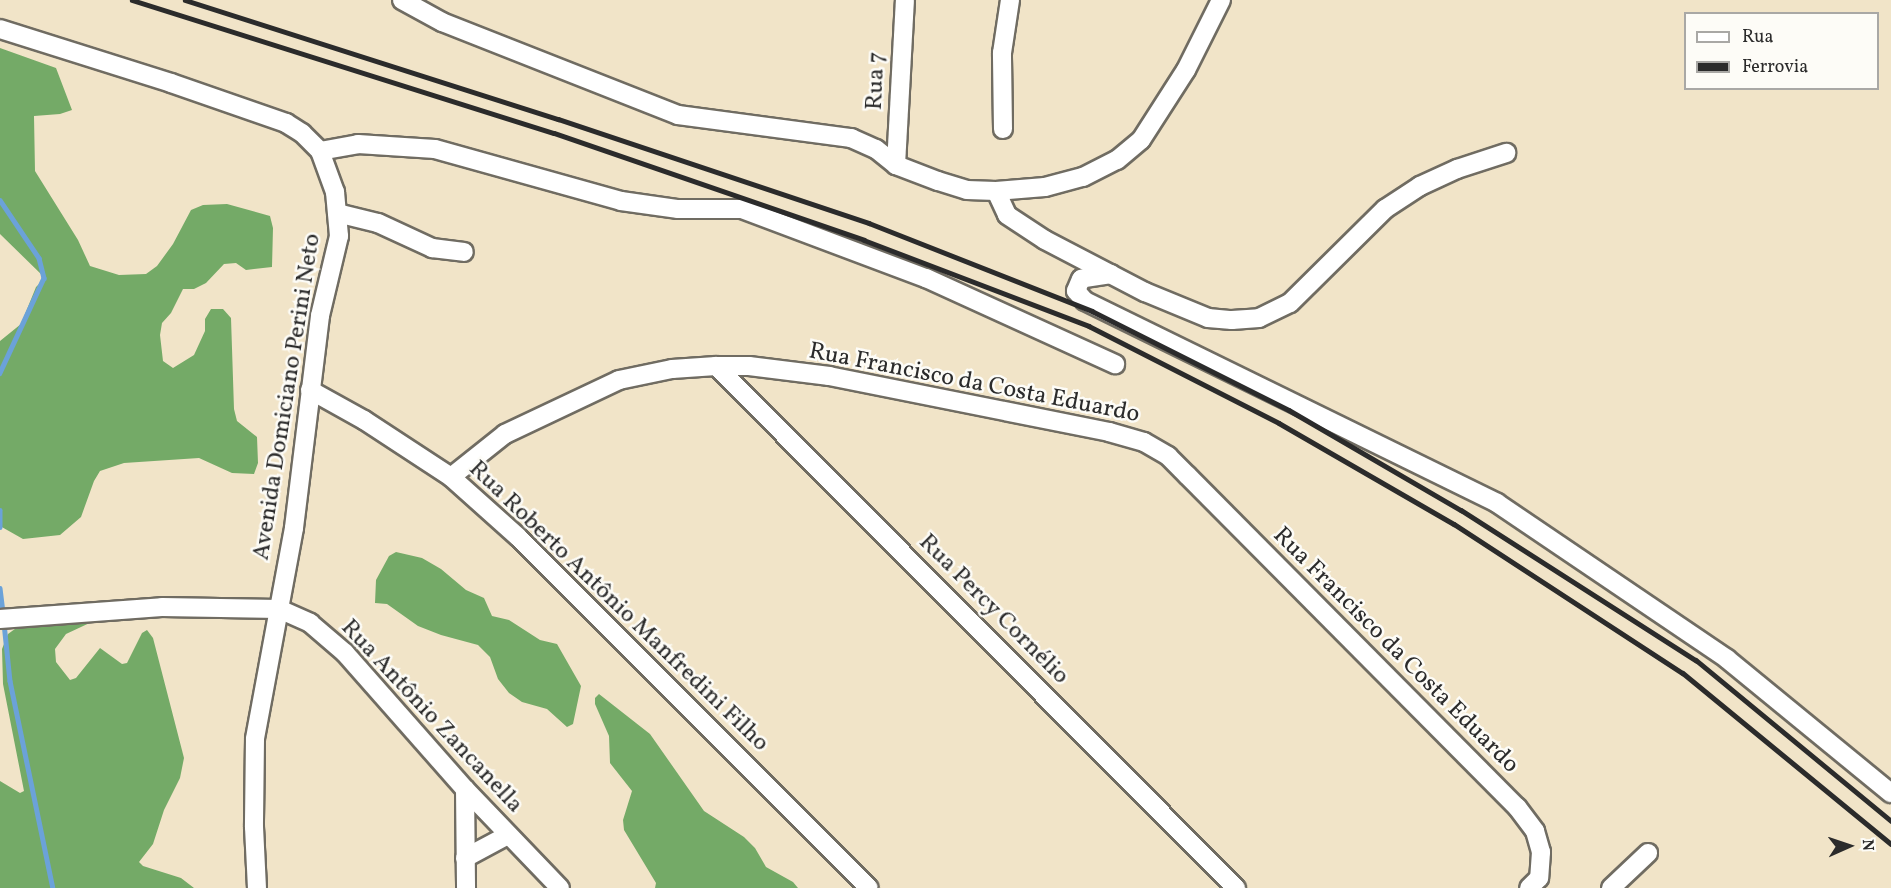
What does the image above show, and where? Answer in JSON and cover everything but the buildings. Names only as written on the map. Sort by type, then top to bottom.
[{"type":"street","points":[[402,0],[442,22],[678,115],[851,138],[876,149],[896,165],[967,190],[996,191],[1046,187],[1083,177],[1117,160],[1141,140],[1186,70],[1221,0]]},
{"type":"street","name":"Rua 7","points":[[896,165],[905,0]]},
{"type":"street","points":[[1003,129],[1002,53],[1010,0]]},
{"type":"street","name":"Avenida Domiciano Perini Neto","points":[[0,29],[262,114],[302,133],[320,151],[335,192],[339,236],[320,316],[294,528],[255,739],[254,827],[257,888]]},
{"type":"street","points":[[320,151],[358,144],[435,149],[621,201],[678,209],[742,209],[926,278],[1115,364]]},
{"type":"street","points":[[996,191],[1007,215],[1045,240],[1145,292],[1208,318],[1232,320],[1259,318],[1290,303],[1385,208],[1420,186],[1457,169],[1506,153]]},
{"type":"street","points":[[337,213],[378,223],[432,248],[464,252]]},
{"type":"street","points":[[1111,274],[1081,279],[1076,291],[1085,301],[1497,503],[1727,659],[1891,793]]},
{"type":"street","name":"Rua Francisco da Costa Eduardo","points":[[451,477],[505,434],[619,380],[672,369],[716,366],[748,366],[829,376],[1109,432],[1144,442],[1168,456],[1516,807],[1535,831],[1541,852],[1540,885]]},
{"type":"street","name":"Rua Percy Cornélio","points":[[716,366],[1236,888]]},
{"type":"street","name":"Rua Roberto Antônio Manfredini Filho","points":[[310,390],[364,420],[451,477],[518,537],[608,624],[869,888]]},
{"type":"street","name":"Rua Antônio Zancanella","points":[[0,619],[162,607],[279,609],[310,623],[345,653],[465,789],[560,888]]},
{"type":"street","points":[[465,789],[466,888]]},
{"type":"street","points":[[465,858],[508,835]]},
{"type":"street","points":[[1611,888],[1648,853]]},
{"type":"green space","points":[[0,48],[56,68],[72,110],[60,114],[34,116],[35,171],[78,240],[90,266],[119,275],[146,274],[157,266],[173,244],[191,210],[203,205],[227,204],[270,216],[273,228],[272,267],[246,270],[236,263],[224,264],[206,283],[194,289],[183,289],[171,313],[162,323],[160,335],[163,361],[173,368],[194,355],[205,331],[205,319],[211,309],[223,309],[231,318],[234,409],[237,421],[257,437],[258,463],[254,474],[232,473],[199,458],[124,463],[100,471],[81,517],[60,535],[23,539],[0,526],[0,341],[21,324],[36,287],[45,278],[0,234]]},
{"type":"green space","points":[[396,552],[422,558],[441,569],[466,590],[484,598],[492,616],[509,620],[540,640],[557,644],[581,686],[573,724],[567,727],[547,709],[522,702],[509,693],[498,679],[490,657],[478,645],[418,626],[387,604],[375,603],[376,580],[389,556]]},
{"type":"green space","points":[[96,620],[66,634],[55,649],[56,662],[70,680],[76,678],[100,648],[122,664],[127,663],[142,633],[147,630],[153,638],[184,758],[180,778],[164,810],[153,844],[139,862],[143,866],[181,878],[194,888],[0,888],[0,781],[20,793],[24,791],[3,684],[2,649],[8,634],[19,626]]},
{"type":"green space","points":[[599,694],[650,734],[704,811],[744,837],[755,848],[766,867],[793,882],[798,888],[655,888],[656,883],[624,830],[623,820],[632,791],[610,763],[609,736],[595,704],[595,698]]},
{"type":"waterway","points":[[0,200],[39,258],[44,278],[0,373]]},
{"type":"waterway","points":[[0,510],[0,527]]},
{"type":"waterway","points":[[0,588],[3,614]]},
{"type":"waterway","points":[[4,623],[10,681],[53,888]]},
{"type":"railway","points":[[132,0],[554,133],[864,240],[1089,326],[1279,423],[1454,524],[1683,673],[1891,844]]},
{"type":"railway","points":[[185,0],[558,119],[869,223],[1092,311],[1289,410],[1461,510],[1696,660],[1891,821]]}]
